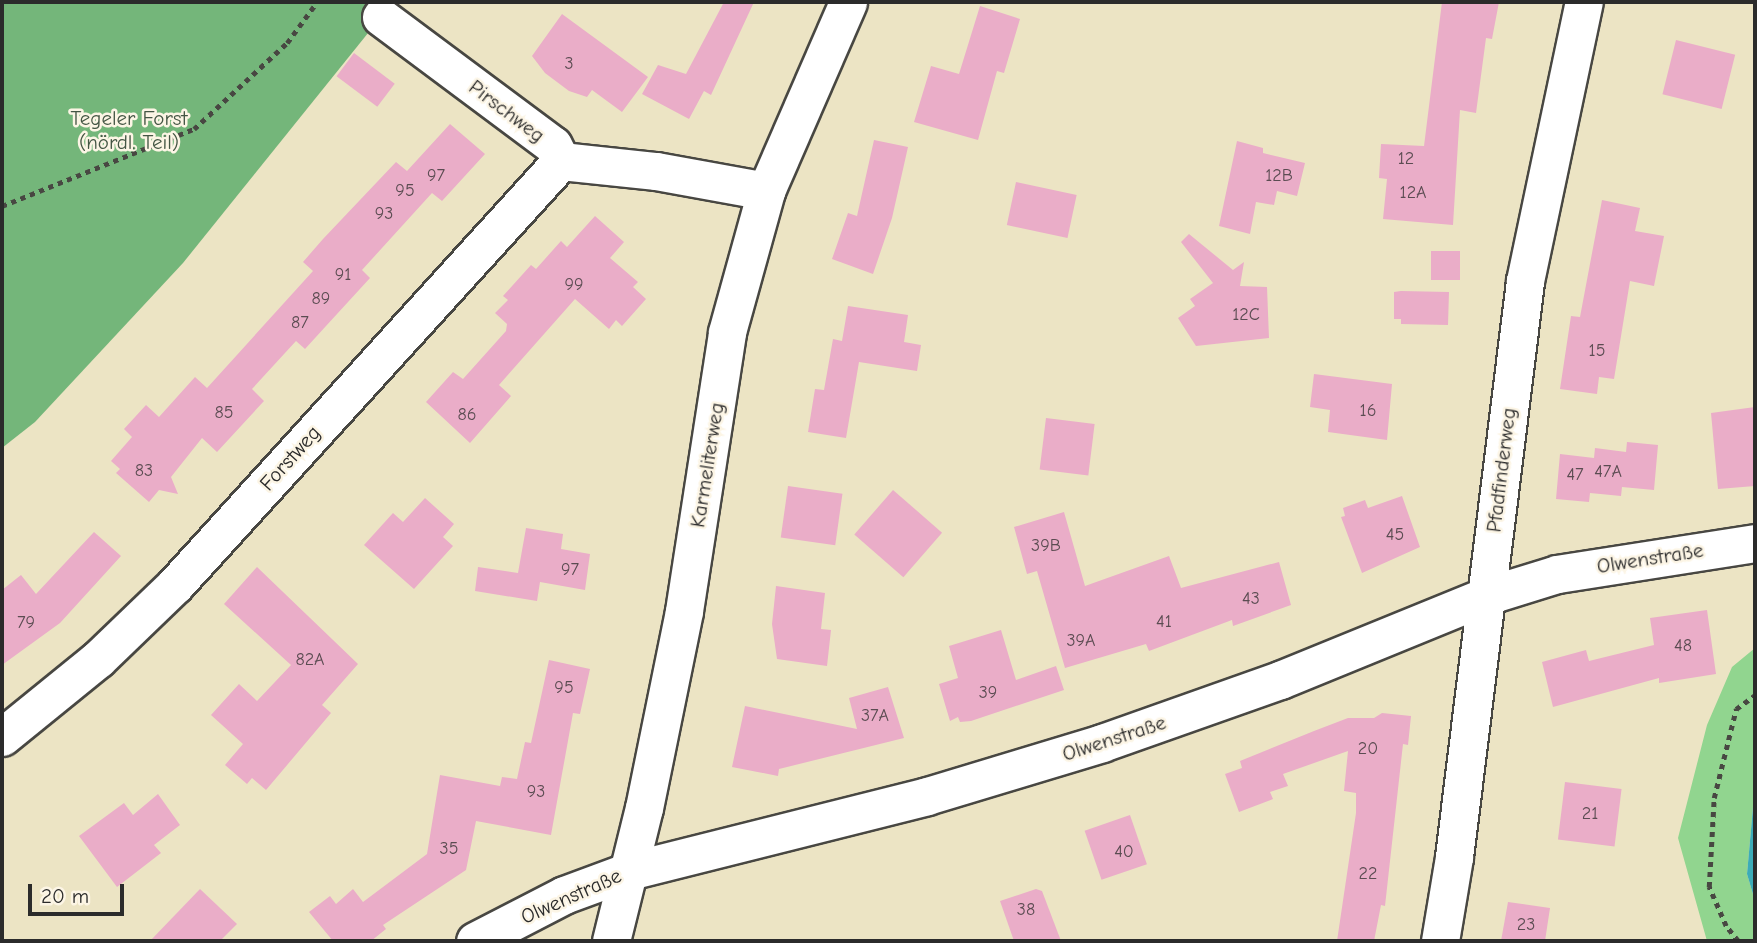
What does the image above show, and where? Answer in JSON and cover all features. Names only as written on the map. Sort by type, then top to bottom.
[{"type":"street","name":"Karmeliterweg","points":[[611,941],[629,871],[684,611],[727,332],[766,191],[848,2]]},
{"type":"street","name":"Pfadfinderweg","points":[[1440,941],[1525,281],[1584,2]]},
{"type":"street","name":"Pirschweg","points":[[381,17],[553,145],[561,161],[656,171],[766,191]]},
{"type":"street","name":"Forstweg","points":[[2,737],[98,659],[175,585],[561,161]]},
{"type":"street","name":"Olwenstraße","points":[[475,941],[564,895],[629,871],[927,796],[1102,743],[1280,680],[1486,596],[1557,574],[1755,543]]},
{"type":"path","points":[[2,206],[194,130],[287,43],[317,2]]},
{"type":"path","points":[[1738,941],[1726,926],[1709,887],[1714,798],[1736,709],[1755,695]]},
{"type":"green space","name":"Tegeler Forst (nördl. Teil)","points":[[2,2],[393,2],[183,263],[35,422],[2,448]]},
{"type":"green space","points":[[1755,648],[1755,785],[1747,874],[1755,901],[1755,941],[1707,941],[1678,838],[1707,725],[1732,667]]},
{"type":"water","points":[[1755,785],[1755,901],[1747,874]]},
{"type":"building","points":[[724,2],[754,2],[711,95],[704,91],[689,119],[642,94],[658,65],[686,74]]},
{"type":"building","points":[[1442,2],[1499,2],[1492,39],[1486,38],[1476,113],[1460,110],[1453,225],[1383,219],[1387,179],[1379,178],[1381,144],[1424,146]]},
{"type":"building","points":[[980,6],[1020,19],[1004,73],[997,71],[978,140],[914,122],[931,66],[959,74]]},
{"type":"building","points":[[562,14],[648,77],[622,112],[592,90],[587,97],[569,91],[545,73],[532,56]]},
{"type":"building","points":[[1676,40],[1735,55],[1722,109],[1662,94]]},
{"type":"building","points":[[354,53],[395,84],[377,107],[337,76]]},
{"type":"building","points":[[450,124],[485,154],[442,201],[432,193],[362,270],[370,278],[305,349],[296,341],[252,389],[264,401],[217,452],[202,438],[171,477],[178,494],[159,490],[149,502],[116,473],[120,469],[111,461],[132,437],[124,429],[146,405],[159,417],[195,377],[207,388],[313,271],[303,262],[323,239],[396,162],[407,171]]},
{"type":"building","points":[[874,140],[908,147],[892,218],[873,274],[832,259],[848,213],[857,216]]},
{"type":"building","points":[[1237,141],[1263,148],[1263,153],[1305,163],[1297,196],[1277,191],[1274,205],[1256,202],[1250,234],[1219,226]]},
{"type":"building","points":[[1016,182],[1077,195],[1067,238],[1007,225]]},
{"type":"building","points":[[1602,200],[1640,208],[1635,231],[1664,236],[1654,286],[1630,281],[1614,379],[1599,377],[1597,394],[1560,389],[1571,316],[1580,317]]},
{"type":"building","points":[[595,216],[624,242],[610,258],[638,282],[633,287],[646,299],[622,326],[616,320],[609,329],[575,299],[499,385],[511,396],[470,443],[426,402],[453,372],[463,379],[506,331],[507,324],[495,313],[508,300],[503,296],[531,265],[536,269],[561,241],[567,247]]},
{"type":"building","points":[[1189,234],[1233,270],[1244,262],[1240,286],[1267,287],[1269,338],[1196,346],[1178,318],[1195,306],[1190,299],[1213,283],[1181,242]]},
{"type":"building","points":[[1431,251],[1460,251],[1460,280],[1431,280]]},
{"type":"building","points":[[1394,292],[1449,292],[1448,325],[1401,324],[1401,319],[1394,319]]},
{"type":"building","points":[[848,306],[908,315],[904,342],[921,345],[917,371],[859,362],[846,438],[808,432],[815,389],[824,390],[833,339],[842,341]]},
{"type":"building","points":[[1314,374],[1392,384],[1387,440],[1328,432],[1330,410],[1310,407]]},
{"type":"building","points":[[1755,407],[1755,486],[1718,489],[1711,413]]},
{"type":"building","points":[[1046,418],[1095,424],[1088,476],[1040,470]]},
{"type":"building","points":[[1627,442],[1658,445],[1654,490],[1622,487],[1621,496],[1590,493],[1589,502],[1556,499],[1560,454],[1594,458],[1595,448],[1626,452]]},
{"type":"building","points":[[788,486],[842,494],[835,545],[781,537]]},
{"type":"building","points":[[893,490],[942,533],[903,577],[854,535]]},
{"type":"building","points":[[1402,496],[1420,547],[1362,573],[1341,517],[1345,516],[1343,508],[1365,500],[1368,508]]},
{"type":"building","points":[[425,498],[454,524],[443,537],[453,546],[414,589],[364,545],[393,513],[403,522]]},
{"type":"building","points":[[1064,512],[1085,586],[1169,556],[1181,588],[1279,562],[1291,605],[1233,626],[1232,620],[1149,651],[1146,644],[1065,668],[1037,571],[1027,574],[1014,527]]},
{"type":"building","points":[[526,528],[563,534],[561,549],[590,554],[585,590],[540,582],[537,601],[475,591],[478,567],[518,573]]},
{"type":"building","points":[[94,532],[121,556],[60,623],[2,665],[2,590],[21,575],[36,594]]},
{"type":"building","points":[[257,567],[358,664],[322,705],[331,713],[266,790],[252,778],[247,784],[225,765],[243,744],[211,715],[239,684],[257,701],[291,665],[224,604]]},
{"type":"building","points":[[776,586],[825,593],[821,629],[831,630],[827,666],[777,659],[772,624]]},
{"type":"building","points":[[1707,610],[1716,674],[1659,683],[1659,678],[1553,707],[1542,662],[1586,650],[1589,661],[1654,645],[1650,618]]},
{"type":"building","points":[[1001,630],[1016,680],[1056,666],[1064,690],[971,721],[960,722],[958,717],[950,721],[939,684],[958,678],[949,646]]},
{"type":"building","points":[[549,660],[590,669],[580,714],[573,713],[551,835],[476,821],[466,870],[383,925],[386,929],[371,941],[333,941],[309,912],[330,896],[336,904],[353,889],[363,902],[427,854],[440,775],[500,786],[502,777],[517,779],[525,742],[531,743]]},
{"type":"building","points":[[888,687],[904,738],[779,769],[778,776],[732,767],[745,706],[857,729],[849,698]]},
{"type":"building","points":[[1382,713],[1411,716],[1408,745],[1403,744],[1385,906],[1381,905],[1374,941],[1337,941],[1356,813],[1356,793],[1344,791],[1348,751],[1283,774],[1288,786],[1270,792],[1273,799],[1239,812],[1225,774],[1242,768],[1240,761],[1314,731],[1348,718],[1374,718]]},
{"type":"building","points":[[1565,782],[1622,789],[1615,847],[1558,840]]},
{"type":"building","points":[[158,794],[180,825],[154,845],[161,853],[117,887],[79,836],[124,803],[133,815]]},
{"type":"building","points":[[1130,815],[1147,864],[1102,880],[1085,831]]},
{"type":"building","points":[[200,889],[237,924],[220,941],[150,941]]},
{"type":"building","points":[[1036,889],[1042,891],[1061,941],[1014,941],[1000,901]]},
{"type":"building","points":[[1508,902],[1550,908],[1545,941],[1501,941]]}]
